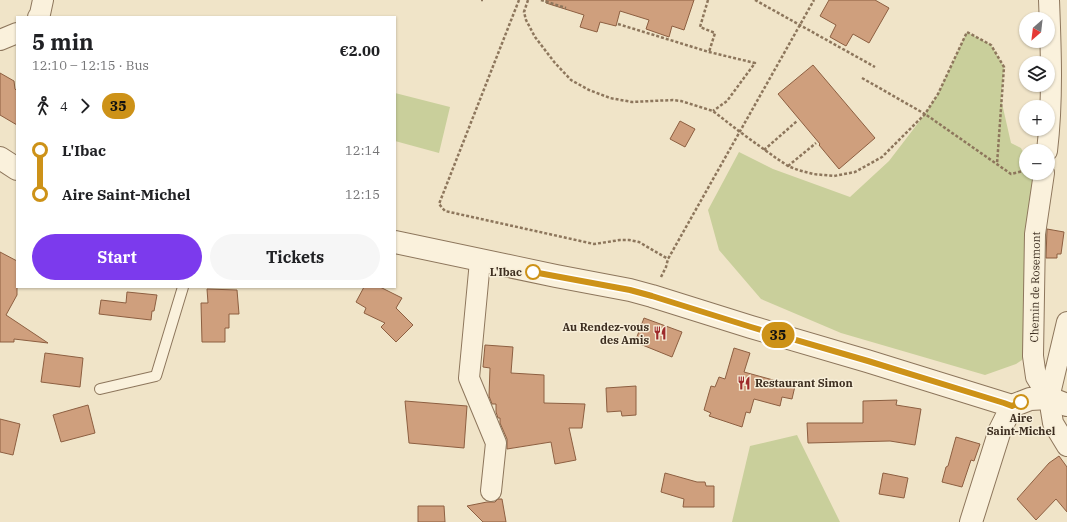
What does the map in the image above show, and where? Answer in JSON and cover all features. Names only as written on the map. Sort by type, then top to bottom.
[{"type":"street","points":[[39,16],[43,0]]},
{"type":"street","points":[[1048,144],[1050,126],[1052,60],[1049,0]]},
{"type":"street","points":[[0,40],[16,33]]},
{"type":"street","points":[[0,158],[16,168]]},
{"type":"street","name":"Chemin de Rosemont","points":[[1043,180],[1035,234],[1034,356],[1036,377],[1058,401]]},
{"type":"street","points":[[396,242],[480,261],[630,290],[1012,406],[1030,399],[1058,401]]},
{"type":"street","points":[[480,261],[469,378],[496,443],[491,491]]},
{"type":"street","points":[[1067,322],[1054,423],[1067,446]]},
{"type":"street","points":[[971,522],[1000,430],[1012,406]]},
{"type":"lane","points":[[100,389],[156,376],[183,288]]},
{"type":"path","points":[[519,0],[439,204],[445,211],[594,244],[620,240],[639,242],[668,259]]},
{"type":"path","points":[[528,0],[524,12],[526,20],[536,37],[555,63],[571,80],[589,90],[610,98],[632,102],[681,101],[713,111],[764,150],[788,166],[798,170],[834,176],[856,172],[882,158],[925,114],[938,94],[966,32],[991,45],[1004,67],[997,165]]},
{"type":"path","points":[[541,0],[566,8]]},
{"type":"path","points":[[708,0],[700,27],[715,33],[709,52]]},
{"type":"path","points":[[755,0],[875,67]]},
{"type":"path","points":[[652,296],[666,267],[668,259],[814,0]]},
{"type":"path","points":[[618,24],[709,52],[756,63],[727,101],[713,111]]},
{"type":"path","points":[[862,78],[925,114],[1011,174],[1019,172]]},
{"type":"path","points":[[764,150],[797,121]]},
{"type":"path","points":[[788,166],[816,143]]},
{"type":"green space","points":[[967,32],[991,45],[1004,67],[1001,99],[1011,143],[1019,147],[1019,180],[1033,180],[1028,349],[1022,360],[1016,364],[985,375],[841,333],[761,299],[719,250],[708,210],[739,152],[773,169],[850,197],[889,161],[925,114],[938,94]]},
{"type":"green space","points":[[396,93],[450,107],[439,153],[396,141]]},
{"type":"green space","points":[[797,435],[840,522],[732,522],[750,446]]},
{"type":"building","points":[[546,0],[694,0],[684,30],[672,26],[669,37],[646,29],[649,20],[620,11],[616,26],[600,22],[597,32],[580,27],[584,15],[546,3]]},
{"type":"building","points":[[829,0],[875,0],[889,8],[869,43],[853,34],[846,46],[830,37],[836,25],[820,16]]},
{"type":"building","points":[[813,65],[875,138],[839,169],[778,94]]},
{"type":"building","points":[[0,73],[14,81],[16,90],[16,124],[0,115]]},
{"type":"building","points":[[680,121],[695,129],[685,147],[670,139]]},
{"type":"building","points":[[1047,229],[1064,232],[1061,254],[1057,254],[1057,258],[1046,258]]},
{"type":"building","points":[[0,252],[16,260],[17,295],[6,315],[48,343],[14,339],[14,342],[0,342]]},
{"type":"building","points":[[363,288],[382,288],[402,298],[396,308],[413,325],[396,342],[381,327],[385,323],[364,313],[366,308],[356,302]]},
{"type":"building","points":[[207,289],[237,290],[239,314],[229,314],[229,328],[225,328],[225,342],[202,342],[201,303],[208,303]]},
{"type":"building","points":[[127,292],[157,295],[151,320],[99,314],[101,300],[126,303]]},
{"type":"building","points":[[644,318],[682,332],[672,357],[635,342]]},
{"type":"building","points":[[485,345],[513,347],[511,373],[544,375],[544,403],[585,404],[582,428],[569,428],[576,460],[555,464],[551,442],[507,449],[507,439],[500,423],[500,418],[498,418],[496,412],[496,404],[492,404],[489,396],[490,368],[483,367]]},
{"type":"building","points":[[734,348],[750,353],[744,372],[795,386],[792,399],[782,397],[780,406],[754,399],[750,413],[746,412],[742,427],[709,416],[711,413],[704,410],[711,386],[715,387],[719,377],[725,379]]},
{"type":"building","points":[[45,353],[83,358],[80,387],[41,382]]},
{"type":"building","points":[[636,386],[636,415],[622,416],[621,411],[607,412],[606,388]]},
{"type":"building","points":[[897,400],[896,405],[921,409],[915,445],[890,441],[808,443],[807,423],[863,423],[863,401]]},
{"type":"building","points":[[405,401],[467,406],[464,448],[409,443]]},
{"type":"building","points":[[88,405],[95,433],[61,442],[53,415]]},
{"type":"building","points":[[0,419],[20,424],[13,455],[0,452]]},
{"type":"building","points":[[956,437],[980,444],[974,461],[971,460],[962,487],[942,482]]},
{"type":"building","points":[[1059,456],[1067,467],[1067,512],[1056,499],[1036,520],[1017,499],[1049,463]]},
{"type":"building","points":[[665,473],[697,482],[705,482],[706,486],[714,486],[714,507],[683,507],[684,499],[661,492]]},
{"type":"building","points":[[883,473],[908,478],[904,498],[879,494]]},
{"type":"building","points":[[498,499],[502,499],[506,522],[483,522],[467,506],[495,502]]},
{"type":"building","points":[[418,506],[444,506],[445,522],[418,522]]},
{"type":"bus line","name":"35","points":[[533,272],[630,290],[868,361],[1012,406],[1021,402]]},
{"type":"place","name":"L'Ibac","points":[[533,272]]},
{"type":"place","name":"Au Rendez-vous des Amis","points":[[660,333]]},
{"type":"place","name":"Restaurant Simon","points":[[744,383]]},
{"type":"place","name":"Aire Saint-Michel","points":[[1021,402]]}]
